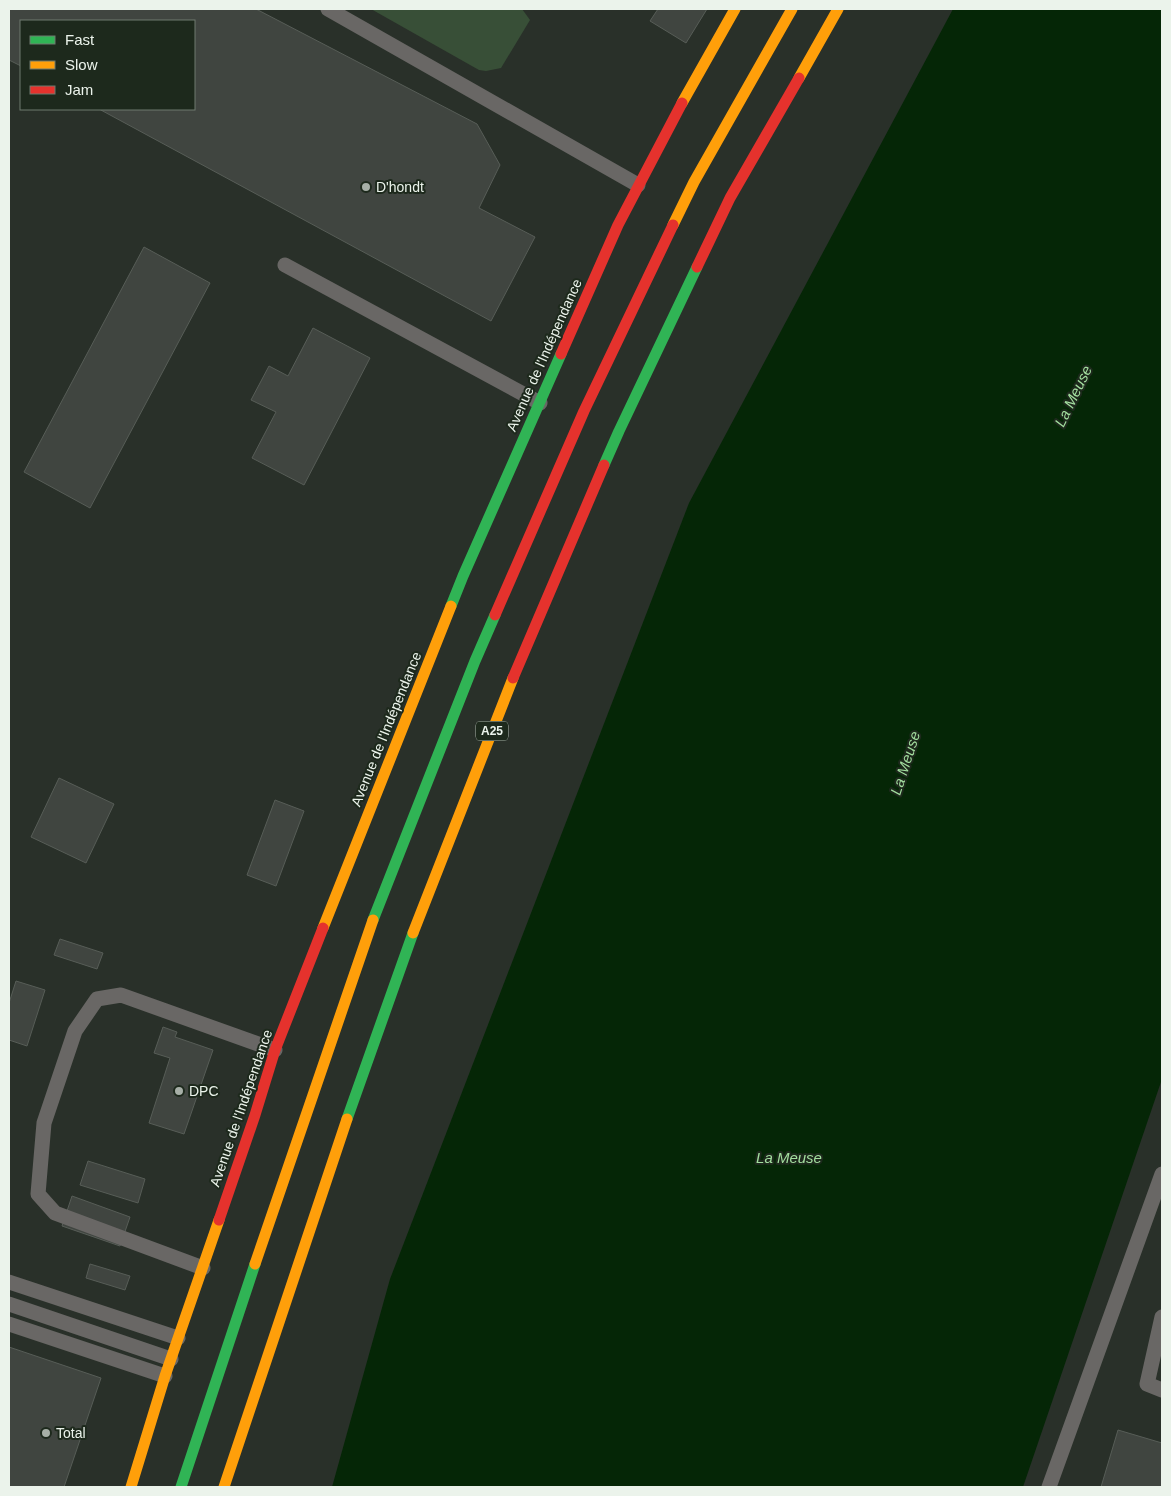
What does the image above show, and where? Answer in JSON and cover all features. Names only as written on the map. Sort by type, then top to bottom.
[{"type":"main road","name":"Avenue de l'Indépendance","points":[[131,1487],[165,1376],[275,1050],[463,576],[618,225],[703,64],[735,9]]},
{"type":"main road","points":[[180,1487],[283,1180],[380,900],[475,661],[584,412],[694,182],[792,9]]},
{"type":"main road","name":"A25","points":[[224,1487],[322,1192],[418,917],[513,677],[619,431],[730,198],[838,9]]},
{"type":"lane","points":[[328,9],[638,185]]},
{"type":"lane","points":[[286,265],[540,403]]},
{"type":"lane","points":[[203,1268],[55,1213],[38,1194],[44,1123],[75,1031],[98,999],[121,995],[275,1050]]},
{"type":"lane","points":[[1049,1487],[1162,1174]]},
{"type":"lane","points":[[9,1282],[178,1338]]},
{"type":"lane","points":[[9,1304],[171,1359]]},
{"type":"lane","points":[[1162,1317],[1147,1384],[1162,1390]]},
{"type":"lane","points":[[9,1324],[165,1376]]},
{"type":"shaded area","points":[[371,9],[522,9],[530,20],[501,68],[486,71],[479,70]]},
{"type":"water","name":"La Meuse","points":[[953,9],[1162,9],[1162,1079],[1023,1487],[332,1487],[390,1279],[689,503]]},
{"type":"building","name":"D'hondt","points":[[10,9],[256,9],[477,124],[500,165],[479,208],[535,237],[491,321],[101,110],[195,110],[195,20],[20,20],[20,66],[9,60]]},
{"type":"building","points":[[658,9],[707,9],[686,43],[650,21]]},
{"type":"building","points":[[144,247],[210,283],[90,508],[24,472]]},
{"type":"building","points":[[313,328],[370,358],[304,485],[252,458],[276,412],[251,400],[269,366],[288,376]]},
{"type":"building","points":[[59,778],[114,804],[86,863],[31,837]]},
{"type":"building","points":[[275,800],[304,811],[276,886],[247,875]]},
{"type":"building","points":[[60,939],[103,953],[97,969],[54,955]]},
{"type":"building","points":[[16,981],[45,990],[27,1046],[9,1040],[9,1003]]},
{"type":"building","name":"DPC","points":[[163,1027],[177,1032],[175,1037],[213,1050],[184,1134],[149,1123],[170,1058],[154,1053]]},
{"type":"building","points":[[88,1161],[145,1179],[138,1203],[80,1185]]},
{"type":"building","points":[[72,1196],[130,1217],[120,1246],[62,1226]]},
{"type":"building","points":[[90,1264],[130,1276],[125,1290],[86,1278]]},
{"type":"building","name":"Total","points":[[9,1347],[101,1378],[64,1487],[9,1487]]},
{"type":"building","points":[[1118,1430],[1162,1443],[1162,1487],[1101,1487]]},
{"type":"traffic: fast","points":[[604,465],[697,267]]},
{"type":"traffic: fast","points":[[451,606],[561,354]]},
{"type":"traffic: fast","points":[[373,920],[495,615]]},
{"type":"traffic: fast","points":[[347,1119],[413,933]]},
{"type":"traffic: fast","points":[[181,1487],[255,1264]]},
{"type":"traffic: slow","points":[[682,103],[735,9]]},
{"type":"traffic: slow","points":[[673,225],[694,182],[792,9]]},
{"type":"traffic: slow","points":[[799,78],[838,9]]},
{"type":"traffic: slow","points":[[323,928],[451,606]]},
{"type":"traffic: slow","points":[[413,933],[513,678]]},
{"type":"traffic: slow","points":[[255,1264],[373,920]]},
{"type":"traffic: slow","points":[[224,1487],[347,1119]]},
{"type":"traffic: slow","points":[[131,1487],[165,1376],[219,1220]]},
{"type":"traffic: jam","points":[[697,267],[730,198],[799,78]]},
{"type":"traffic: jam","points":[[561,354],[618,225],[682,103]]},
{"type":"traffic: jam","points":[[495,615],[584,411],[673,225]]},
{"type":"traffic: jam","points":[[513,678],[604,465]]},
{"type":"traffic: jam","points":[[219,1220],[275,1050],[323,928]]},
{"type":"place","name":"D'hondt","points":[[366,187]]},
{"type":"place","name":"DPC","points":[[179,1091]]},
{"type":"place","name":"Total","points":[[46,1433]]}]
